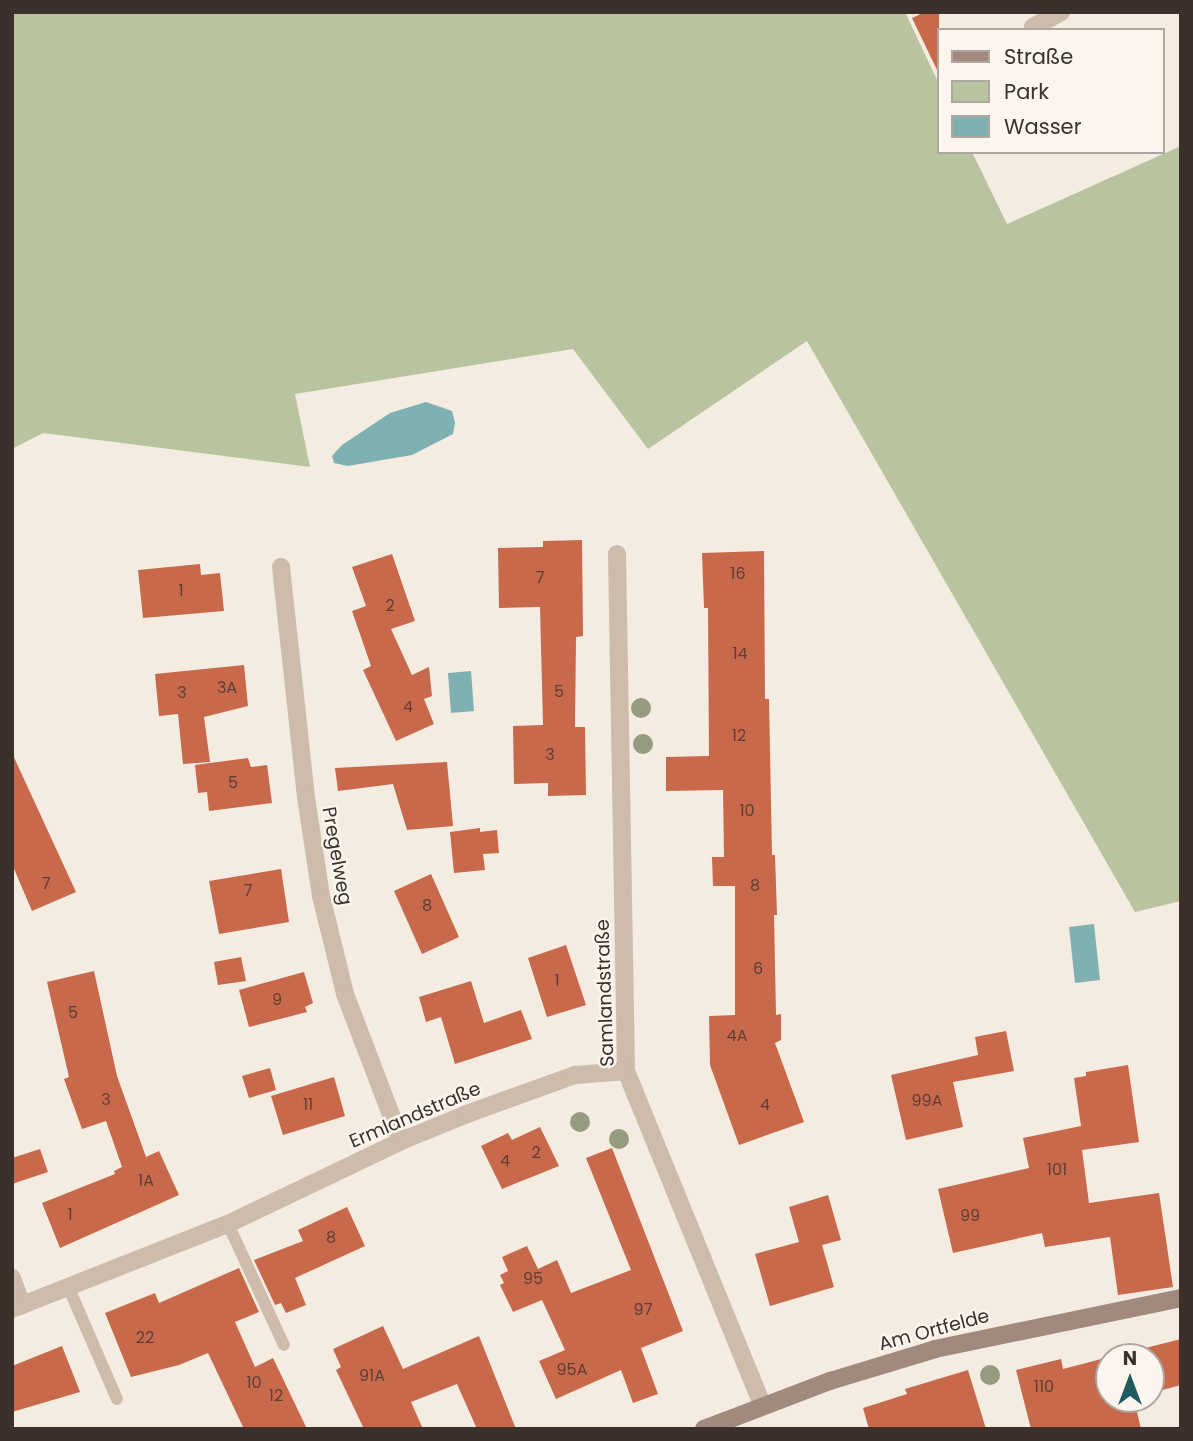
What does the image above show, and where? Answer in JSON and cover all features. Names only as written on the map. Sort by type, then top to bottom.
[{"type":"main road","name":"Am Ortfelde","points":[[704,1429],[830,1381],[935,1349],[1181,1298]]},
{"type":"street","points":[[1033,27],[1061,12]]},
{"type":"street","name":"Samlandstraße","points":[[617,554],[626,1071],[762,1405]]},
{"type":"street","name":"Pregelweg","points":[[281,567],[306,797],[321,896],[345,994],[401,1141]]},
{"type":"street","name":"Ermlandstraße","points":[[17,1307],[228,1224],[401,1141],[575,1074],[626,1071]]},
{"type":"street","points":[[12,1278],[17,1307]]},
{"type":"lane","points":[[228,1224],[284,1345]]},
{"type":"lane","points":[[68,1286],[117,1399]]},
{"type":"green space","points":[[12,12],[905,12],[937,80],[937,154],[973,154],[1007,224],[1181,146],[1181,901],[1135,912],[807,341],[648,449],[573,349],[295,394],[310,467],[43,433],[12,449]]},
{"type":"water","points":[[426,402],[452,411],[455,423],[453,434],[412,455],[348,466],[334,463],[332,456],[342,445],[390,413]]},
{"type":"water","points":[[471,671],[474,711],[451,713],[448,673]]},
{"type":"water","points":[[1094,924],[1100,980],[1075,983],[1069,927]]},
{"type":"building","points":[[925,12],[939,12],[937,70],[912,18]]},
{"type":"building","points":[[582,540],[583,636],[576,637],[575,727],[585,727],[586,795],[548,796],[548,783],[514,784],[513,726],[543,725],[540,607],[499,608],[498,548],[543,547],[543,541]]},
{"type":"building","points":[[764,551],[765,699],[769,699],[772,855],[775,855],[777,915],[774,915],[776,1015],[781,1014],[781,1040],[775,1043],[804,1122],[739,1145],[710,1065],[709,1016],[735,1015],[735,886],[713,886],[712,857],[724,857],[723,790],[666,791],[666,757],[709,756],[708,608],[704,608],[702,553]]},
{"type":"building","points":[[392,554],[415,621],[391,629],[412,675],[429,667],[432,696],[424,699],[434,724],[396,741],[363,670],[371,666],[352,611],[366,606],[352,567]]},
{"type":"building","points":[[200,564],[201,575],[220,573],[224,611],[143,618],[138,570]]},
{"type":"building","points":[[244,665],[248,706],[204,717],[210,762],[183,764],[178,714],[159,716],[155,674]]},
{"type":"building","points":[[12,753],[76,892],[32,911],[12,864]]},
{"type":"building","points":[[248,758],[251,767],[267,765],[272,803],[209,811],[207,792],[198,793],[195,765]]},
{"type":"building","points":[[447,762],[453,826],[407,830],[393,784],[338,791],[335,768]]},
{"type":"building","points":[[480,828],[480,832],[497,830],[499,853],[483,854],[485,870],[454,873],[450,832]]},
{"type":"building","points":[[281,869],[289,922],[219,934],[209,881]]},
{"type":"building","points":[[431,874],[459,937],[422,954],[394,891]]},
{"type":"building","points":[[566,945],[586,1005],[547,1017],[528,958]]},
{"type":"building","points":[[241,957],[246,981],[218,985],[214,962]]},
{"type":"building","points":[[94,971],[117,1076],[146,1157],[159,1151],[179,1195],[60,1248],[42,1203],[115,1174],[114,1171],[122,1167],[106,1121],[82,1129],[64,1079],[69,1077],[47,982]]},
{"type":"building","points":[[304,972],[313,1003],[305,1007],[307,1012],[249,1027],[239,990]]},
{"type":"building","points":[[471,981],[484,1023],[521,1010],[532,1039],[455,1064],[441,1017],[426,1022],[419,997]]},
{"type":"building","points":[[1006,1031],[1014,1071],[953,1082],[963,1127],[906,1140],[891,1075],[978,1055],[975,1037]]},
{"type":"building","points":[[1128,1065],[1139,1142],[1082,1150],[1089,1203],[1159,1193],[1173,1287],[1118,1295],[1110,1237],[1045,1247],[1042,1233],[953,1253],[938,1189],[1029,1168],[1023,1138],[1081,1126],[1074,1078],[1086,1076],[1086,1072]]},
{"type":"building","points":[[270,1068],[276,1090],[249,1098],[242,1076]]},
{"type":"building","points":[[334,1077],[345,1116],[283,1135],[271,1096]]},
{"type":"building","points":[[540,1127],[559,1166],[502,1189],[481,1146],[508,1133],[512,1140]]},
{"type":"building","points":[[612,1148],[683,1331],[641,1348],[658,1394],[633,1403],[621,1370],[556,1399],[539,1361],[565,1350],[542,1300],[513,1312],[500,1285],[504,1283],[500,1275],[508,1271],[502,1257],[527,1246],[538,1269],[557,1260],[571,1293],[631,1270],[586,1158]]},
{"type":"building","points":[[40,1149],[48,1172],[12,1184],[12,1158]]},
{"type":"building","points":[[828,1195],[841,1240],[822,1245],[834,1287],[770,1306],[755,1254],[799,1242],[789,1207]]},
{"type":"building","points":[[347,1207],[365,1246],[295,1278],[306,1305],[286,1313],[281,1303],[275,1305],[254,1260],[303,1241],[298,1230]]},
{"type":"building","points":[[239,1268],[259,1312],[235,1322],[255,1367],[273,1358],[307,1429],[244,1429],[208,1353],[179,1365],[131,1377],[105,1313],[155,1293],[159,1303]]},
{"type":"building","points":[[383,1326],[403,1369],[479,1336],[516,1429],[477,1429],[457,1384],[411,1402],[423,1429],[364,1429],[336,1370],[341,1367],[333,1349]]},
{"type":"building","points":[[1181,1339],[1181,1385],[1165,1389],[1165,1343]]},
{"type":"building","points":[[62,1346],[80,1392],[12,1412],[12,1366]]},
{"type":"building","points":[[1061,1359],[1063,1369],[1095,1361],[1095,1413],[1137,1413],[1141,1429],[1031,1429],[1016,1370]]},
{"type":"building","points":[[968,1370],[986,1429],[869,1429],[863,1408],[907,1394],[905,1389]]}]
